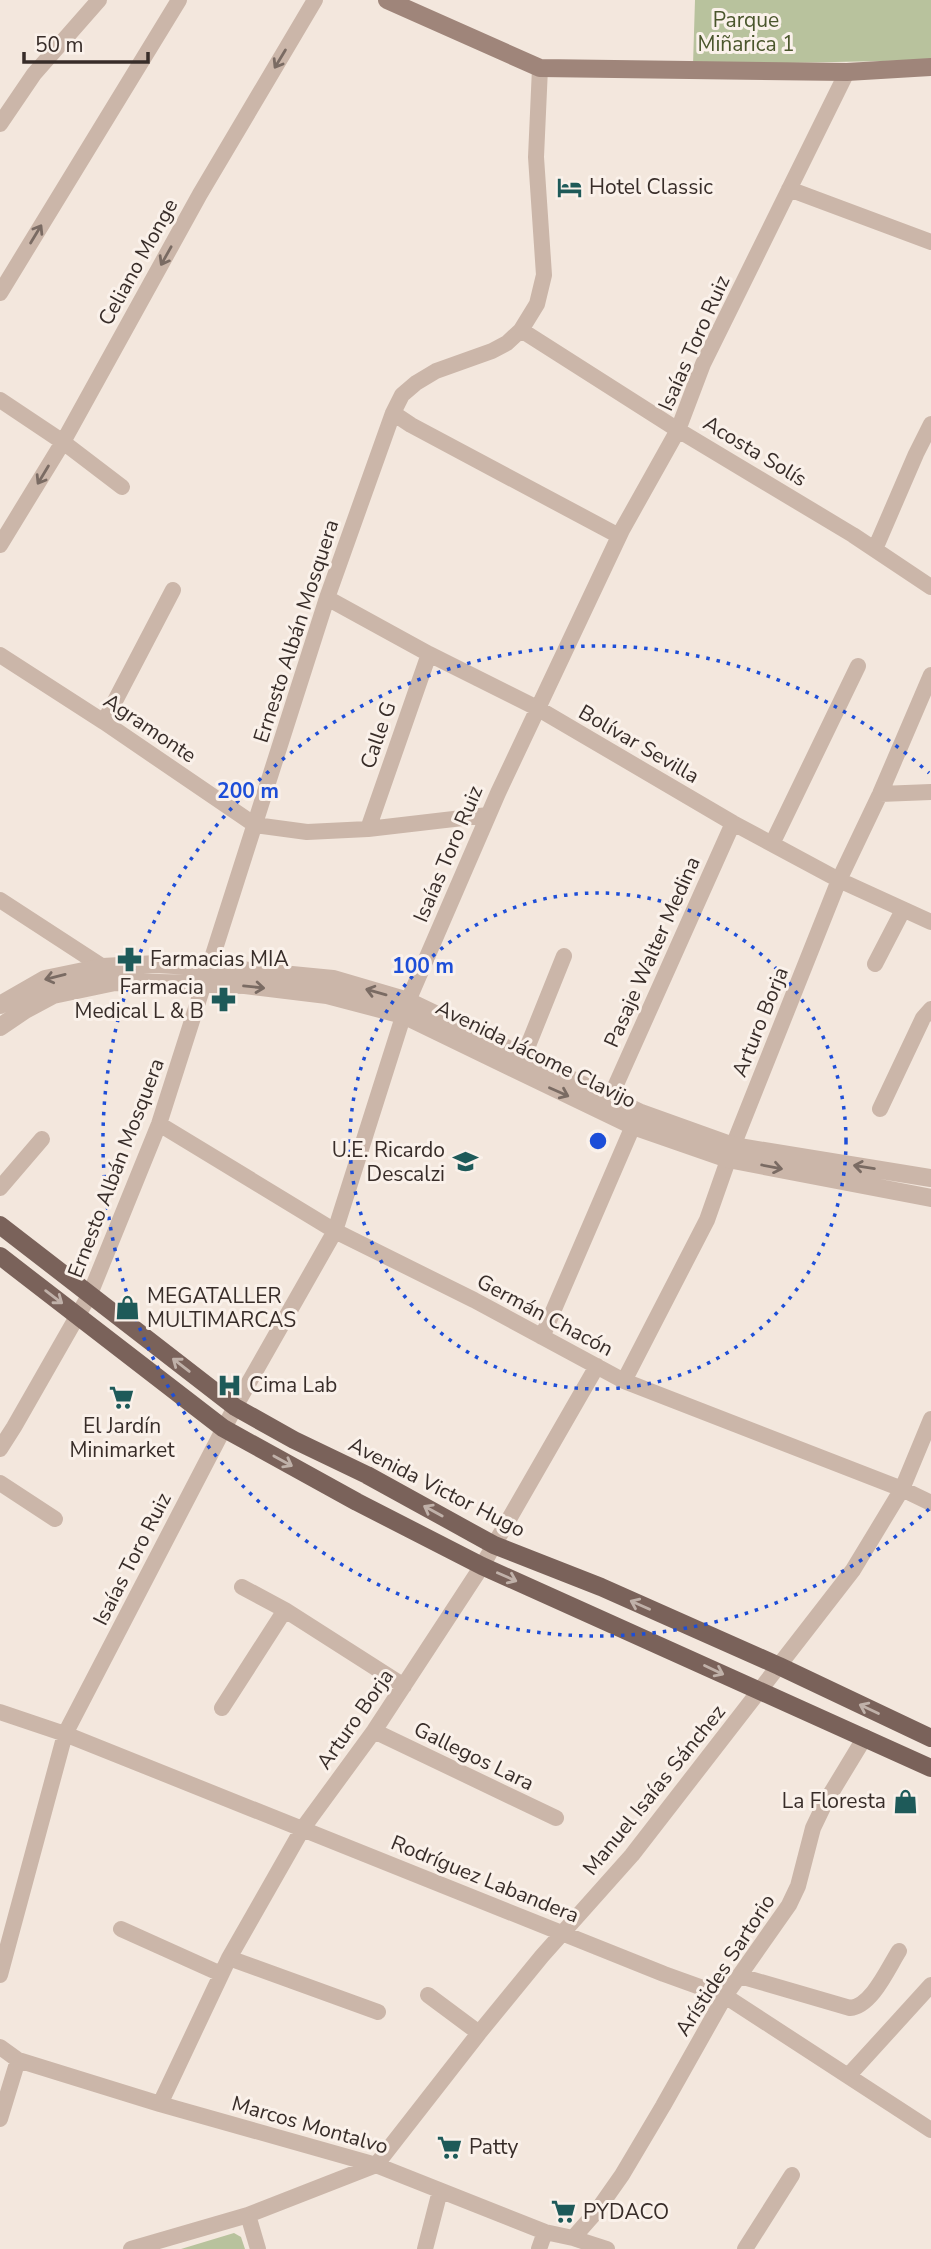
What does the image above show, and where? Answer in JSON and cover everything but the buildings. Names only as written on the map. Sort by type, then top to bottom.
[{"type":"main road","points":[[387,0],[540,68],[847,72],[931,67]]},
{"type":"main road","name":"Avenida Victor Hugo","points":[[0,1225],[234,1407],[367,1475],[494,1545],[601,1587],[779,1666],[931,1738]]},
{"type":"main road","points":[[0,1256],[223,1428],[357,1502],[482,1566],[931,1768]]},
{"type":"street","points":[[0,124],[34,74],[99,0]]},
{"type":"street","points":[[0,293],[179,0]]},
{"type":"street","name":"Celiano Monge","points":[[0,545],[63,442],[200,194],[315,0]]},
{"type":"street","name":"Ernesto Albán Mosquera","points":[[0,1448],[90,1294],[159,1124],[327,598],[393,413],[402,395],[416,383],[436,371],[507,343],[521,330],[537,304],[544,275],[536,157],[540,68]]},
{"type":"street","name":"Isaías Toro Ruiz","points":[[0,1975],[65,1734],[234,1407],[335,1231],[405,1008],[488,815],[619,536],[678,430],[703,365],[847,72]]},
{"type":"street","points":[[789,189],[931,242]]},
{"type":"street","name":"Acosta Solís","points":[[521,330],[678,430],[875,549],[931,587]]},
{"type":"street","points":[[0,400],[63,442],[122,487]]},
{"type":"street","points":[[393,413],[619,536]]},
{"type":"street","points":[[875,549],[931,424]]},
{"type":"street","points":[[104,722],[173,590]]},
{"type":"street","name":"Bolívar Sevilla","points":[[327,598],[429,654],[537,708],[733,823],[839,880],[931,922]]},
{"type":"street","name":"Calle G","points":[[368,829],[429,654]]},
{"type":"street","name":"Agramonte","points":[[0,655],[255,825],[307,832],[368,829],[488,815]]},
{"type":"street","points":[[772,844],[859,666]]},
{"type":"street","name":"Arturo Borja","points":[[624,1381],[708,1220],[731,1153],[839,880],[880,794],[931,675]]},
{"type":"street","points":[[880,794],[931,792]]},
{"type":"street","name":"Pasaje Walter Medina","points":[[610,1098],[733,823]]},
{"type":"street","points":[[0,900],[103,967],[115,982]]},
{"type":"street","points":[[875,964],[903,910]]},
{"type":"street","points":[[520,1064],[564,956]]},
{"type":"street","name":"Avenida Jácome Clavijo","points":[[0,1005],[45,979],[103,967],[156,964],[333,979],[405,1008],[520,1064],[610,1098],[731,1153],[931,1178]]},
{"type":"street","name":"Avenida Jácome Clavijo","points":[[0,1027],[53,995],[115,982],[245,985],[405,1008]]},
{"type":"street","points":[[880,1109],[923,1018],[931,1009]]},
{"type":"street","name":"Avenida Jácome Clavijo","points":[[520,1064],[546,1086],[633,1126],[731,1153],[931,1198]]},
{"type":"street","name":"Germán Chacón","points":[[159,1124],[335,1231],[624,1381],[902,1489],[931,1503]]},
{"type":"street","points":[[542,1337],[633,1126]]},
{"type":"street","points":[[0,1188],[43,1139]]},
{"type":"street","name":"Arturo Borja","points":[[160,2104],[229,1958],[303,1828],[374,1731],[482,1566],[597,1366]]},
{"type":"street","name":"Manuel Isaías Sánchez","points":[[376,2165],[542,1956],[632,1854],[853,1570],[902,1489],[931,1419]]},
{"type":"street","points":[[0,1483],[55,1519]]},
{"type":"street","points":[[242,1587],[285,1610],[404,1686]]},
{"type":"street","points":[[222,1708],[285,1610]]},
{"type":"street","name":"Rodríguez Labandera","points":[[0,1712],[65,1734],[725,1996],[931,2130]]},
{"type":"street","name":"Gallegos Lara","points":[[374,1731],[556,1818]]},
{"type":"street","name":"Arístides Sartorio","points":[[573,2238],[596,2212],[622,2175],[725,1996],[789,1905],[798,1886],[813,1828],[865,1737]]},
{"type":"street","points":[[121,1929],[221,1974]]},
{"type":"street","points":[[740,1976],[850,2008],[869,1999],[898,1951]]},
{"type":"street","points":[[229,1958],[378,2012]]},
{"type":"street","points":[[848,2076],[931,1985]]},
{"type":"street","points":[[428,1995],[479,2033]]},
{"type":"street","name":"Marcos Montalvo","points":[[0,2047],[18,2060],[160,2104],[376,2165],[545,2232],[607,2249]]},
{"type":"street","points":[[0,2119],[18,2060]]},
{"type":"street","points":[[131,2249],[248,2215],[376,2165]]},
{"type":"street","points":[[745,2249],[792,2175]]},
{"type":"street","points":[[425,2249],[440,2191]]},
{"type":"street","points":[[248,2215],[258,2249]]},
{"type":"street","points":[[539,2249],[545,2232]]},
{"type":"green space","name":"Parque Miñarica 1","points":[[695,0],[931,0],[931,60],[693,65]]},
{"type":"green space","points":[[234,2233],[241,2237],[245,2249],[181,2249]]},
{"type":"place","name":"Hotel Classic","points":[[569,187]]},
{"type":"place","name":"Farmacias MIA","points":[[130,959]]},
{"type":"place","name":"Farmacia Medical L & B","points":[[224,999]]},
{"type":"place","name":"U.E. Ricardo Descalzi","points":[[465,1162]]},
{"type":"place","name":"MEGATALLER MULTIMARCAS","points":[[127,1308]]},
{"type":"place","name":"Cima Lab","points":[[229,1385]]},
{"type":"place","name":"El Jardín Minimarket","points":[[122,1397]]},
{"type":"place","name":"La Floresta","points":[[906,1801]]},
{"type":"place","name":"Patty","points":[[449,2147]]},
{"type":"place","name":"PYDACO","points":[[563,2212]]}]
